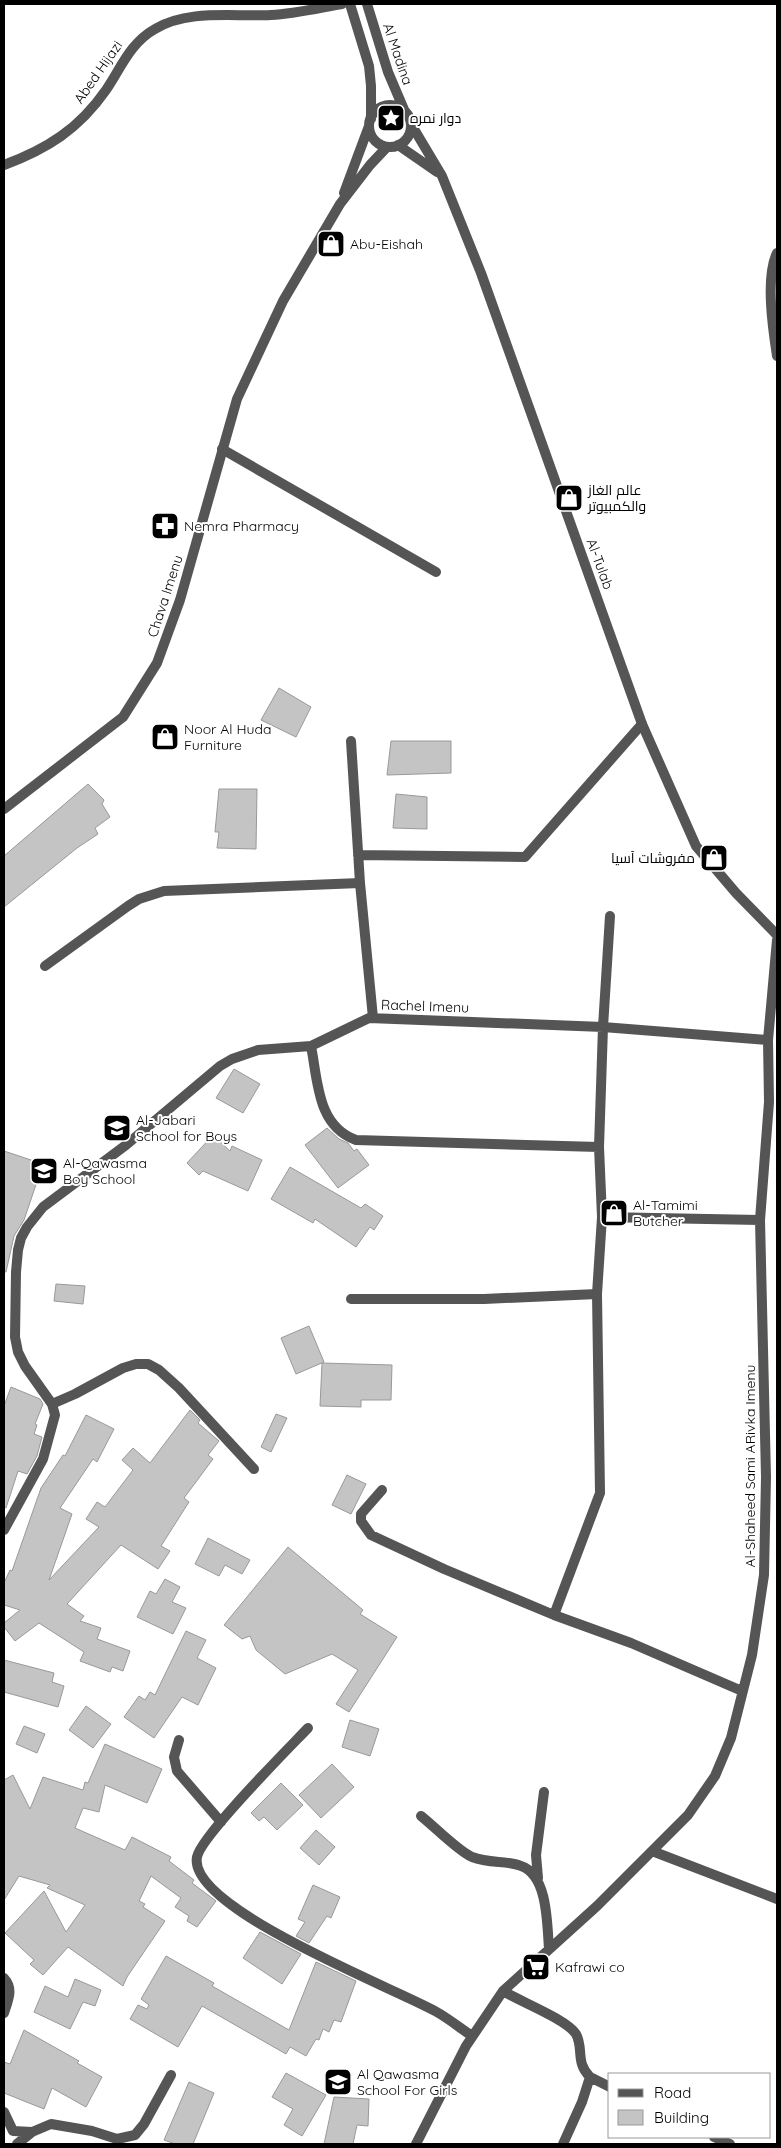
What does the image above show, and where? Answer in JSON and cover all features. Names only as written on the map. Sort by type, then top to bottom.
[{"type":"street","name":"Abed Hijazi","points":[[4,165],[35,153],[67,133],[94,106],[134,45],[154,29],[166,23],[196,17],[273,15],[342,4]]},
{"type":"street","points":[[350,4],[369,66],[371,86],[370,122],[373,139],[387,147]]},
{"type":"street","name":"Al Madina","points":[[367,4],[388,72],[405,112]]},
{"type":"street","points":[[386,106],[393,106],[405,112],[411,124],[408,136],[398,145],[387,147],[370,165],[340,204],[370,122],[380,108],[386,106]]},
{"type":"street","name":"Al-Tulab","points":[[411,124],[442,176],[481,274],[642,724],[696,846],[736,893],[777,935]]},
{"type":"street","points":[[398,145],[442,176]]},
{"type":"street","name":"Chava Imenu","points":[[4,809],[123,717],[157,663],[180,600],[237,399],[284,301],[340,204]]},
{"type":"street","points":[[777,253],[774,261],[771,300],[777,356]]},
{"type":"street","points":[[222,449],[436,572]]},
{"type":"street","points":[[358,855],[526,857],[642,724]]},
{"type":"street","points":[[351,741],[360,883],[373,1018]]},
{"type":"street","points":[[45,966],[128,906],[139,899],[158,892],[177,889],[360,883]]},
{"type":"street","points":[[554,1615],[600,1493],[597,1294],[602,1217],[599,1147],[603,1027],[610,916]]},
{"type":"street","name":"Al-Shaheed Sami ARivka Imenu","points":[[416,2144],[472,2036],[503,1991],[592,1911],[696,1805],[715,1776],[731,1738],[752,1655],[764,1575],[766,1477],[760,1220],[769,1102],[768,1040],[777,940]]},
{"type":"street","name":"Rachel Imenu","points":[[52,1404],[25,1366],[18,1352],[15,1337],[18,1250],[27,1227],[43,1207],[126,1145],[226,1062],[244,1053],[258,1050],[311,1046],[369,1018],[603,1027],[768,1040]]},
{"type":"street","points":[[311,1046],[322,1104],[327,1117],[339,1132],[356,1140],[599,1147]]},
{"type":"street","points":[[602,1217],[760,1220]]},
{"type":"street","points":[[351,1299],[493,1298],[597,1294]]},
{"type":"street","points":[[4,1530],[43,1459],[55,1415],[52,1404],[123,1368],[148,1364],[159,1370],[179,1388],[254,1470]]},
{"type":"street","points":[[382,1490],[360,1514],[361,1521],[371,1536],[554,1615],[631,1643],[742,1691]]},
{"type":"street","points":[[308,1728],[202,1845],[197,1856],[197,1865],[202,1877],[215,1893],[234,1908],[295,1944],[435,2011],[472,2036]]},
{"type":"street","points":[[179,1740],[174,1757],[177,1771],[221,1822]]},
{"type":"street","points":[[544,1792],[536,1855],[538,1878],[546,1914],[549,1948]]},
{"type":"street","points":[[421,1816],[469,1856],[485,1862],[522,1866],[538,1878]]},
{"type":"street","points":[[652,1851],[777,1899]]},
{"type":"street","points":[[4,1978],[9,1984],[10,1992],[4,2013]]},
{"type":"street","points":[[503,1991],[568,2024],[577,2036],[582,2070],[590,2078],[608,2086]]},
{"type":"street","points":[[4,2112],[17,2144],[32,2132],[51,2124],[92,2131],[116,2139],[135,2135],[144,2124],[171,2075]]},
{"type":"street","points":[[563,2144],[582,2102],[590,2078]]},
{"type":"street","points":[[13,2131],[32,2132]]},
{"type":"street","points":[[716,2138],[730,2144]]},
{"type":"building","points":[[279,688],[311,707],[296,737],[261,720]]},
{"type":"building","points":[[391,741],[451,741],[451,773],[387,775]]},
{"type":"building","points":[[88,784],[104,800],[102,804],[110,817],[95,828],[98,834],[77,848],[4,907],[4,856]]},
{"type":"building","points":[[219,789],[257,789],[256,849],[217,848],[219,832],[215,832]]},
{"type":"building","points":[[396,794],[427,797],[427,829],[393,828]]},
{"type":"building","points":[[234,1069],[260,1084],[243,1113],[216,1098]]},
{"type":"building","points":[[327,1128],[339,1139],[348,1143],[354,1151],[357,1149],[369,1165],[338,1188],[305,1145]]},
{"type":"building","points":[[213,1135],[230,1151],[232,1146],[262,1160],[248,1191],[203,1171],[199,1175],[187,1163]]},
{"type":"building","points":[[4,1151],[43,1164],[24,1220],[14,1236],[6,1272],[4,1272]]},
{"type":"building","points":[[290,1167],[361,1208],[365,1204],[383,1216],[374,1230],[370,1227],[356,1247],[315,1219],[313,1223],[271,1199]]},
{"type":"building","points":[[56,1284],[85,1286],[83,1304],[54,1301]]},
{"type":"building","points":[[309,1326],[324,1362],[296,1374],[281,1338]]},
{"type":"building","points":[[322,1363],[392,1365],[391,1400],[361,1400],[361,1407],[320,1406]]},
{"type":"building","points":[[11,1387],[40,1399],[43,1404],[35,1424],[37,1425],[34,1434],[42,1437],[37,1456],[27,1474],[18,1471],[6,1508],[4,1507],[4,1406]]},
{"type":"building","points":[[190,1410],[200,1420],[198,1423],[219,1441],[208,1455],[213,1459],[184,1498],[189,1502],[161,1546],[170,1551],[158,1569],[121,1545],[67,1604],[84,1616],[80,1621],[101,1628],[97,1639],[130,1651],[123,1671],[112,1667],[110,1672],[80,1661],[84,1652],[39,1623],[15,1641],[4,1627],[4,1623],[20,1610],[4,1605],[4,1583],[10,1570],[12,1571],[41,1488],[63,1455],[65,1456],[86,1415],[114,1429],[97,1462],[93,1459],[60,1508],[72,1514],[49,1580],[99,1527],[86,1519],[97,1502],[105,1507],[133,1470],[122,1460],[133,1448],[150,1463]]},
{"type":"building","points":[[276,1414],[287,1418],[271,1452],[261,1447]]},
{"type":"building","points":[[347,1475],[366,1484],[351,1514],[332,1505]]},
{"type":"building","points":[[208,1538],[250,1560],[242,1574],[225,1565],[219,1576],[195,1564]]},
{"type":"building","points":[[288,1547],[363,1610],[360,1614],[397,1637],[349,1712],[336,1704],[358,1670],[332,1654],[285,1674],[256,1650],[250,1636],[242,1639],[224,1625]]},
{"type":"building","points":[[165,1579],[180,1587],[172,1602],[186,1608],[173,1634],[137,1617],[150,1591],[156,1594]]},
{"type":"building","points":[[186,1631],[206,1640],[197,1658],[216,1668],[198,1705],[182,1697],[154,1738],[124,1717],[139,1696],[145,1700],[150,1692],[155,1695]]},
{"type":"building","points":[[4,1660],[54,1673],[52,1682],[64,1686],[58,1707],[4,1692]]},
{"type":"building","points":[[86,1706],[111,1724],[93,1748],[69,1730]]},
{"type":"building","points":[[350,1720],[379,1729],[370,1756],[342,1747]]},
{"type":"building","points":[[24,1726],[45,1734],[37,1753],[16,1744]]},
{"type":"building","points":[[105,1744],[162,1769],[147,1803],[105,1785],[99,1812],[83,1808],[75,1828],[125,1850],[132,1837],[171,1857],[169,1861],[194,1880],[192,1883],[216,1901],[197,1927],[187,1921],[189,1916],[175,1907],[181,1898],[151,1876],[139,1901],[145,1904],[143,1907],[165,1921],[127,1977],[123,1986],[68,1947],[43,1975],[30,1964],[34,1960],[5,1933],[44,1891],[66,1932],[85,1905],[47,1888],[50,1885],[19,1876],[4,1900],[4,1780],[13,1775],[30,1809],[43,1777],[83,1790],[85,1782],[88,1783]]},
{"type":"building","points":[[332,1764],[354,1787],[321,1818],[299,1795]]},
{"type":"building","points":[[281,1783],[303,1805],[277,1830],[264,1817],[259,1821],[251,1813]]},
{"type":"building","points":[[316,1830],[335,1847],[319,1865],[300,1848]]},
{"type":"building","points":[[313,1885],[340,1897],[331,1918],[327,1916],[309,1943],[296,1936],[305,1922],[298,1919]]},
{"type":"building","points":[[260,1932],[301,1954],[282,1984],[243,1958]]},
{"type":"building","points":[[166,1956],[214,1983],[212,1986],[289,2030],[316,1962],[356,1981],[341,2022],[334,2020],[329,2032],[323,2029],[319,2040],[316,2039],[306,2056],[290,2047],[286,2054],[202,2006],[178,2047],[130,2019],[138,2005],[147,2009],[149,2005],[141,1999]]},
{"type":"building","points":[[75,1979],[101,1990],[95,2006],[83,2002],[70,2029],[34,2012],[45,1986],[68,1997]]},
{"type":"building","points":[[24,2030],[79,2061],[77,2063],[102,2077],[86,2107],[52,2088],[44,2109],[4,2093],[4,2062],[10,2064]]},
{"type":"building","points":[[286,2073],[326,2095],[302,2136],[284,2125],[293,2109],[272,2097]]},
{"type":"building","points":[[189,2082],[214,2093],[193,2144],[175,2144],[164,2140]]},
{"type":"building","points":[[334,2097],[369,2099],[368,2126],[357,2125],[353,2144],[324,2144]]},
{"type":"place","name":"دوار نمره","points":[[391,118]]},
{"type":"place","name":"Abu-Eishah","points":[[331,244]]},
{"type":"place","name":"عالم الغاز والكمبيوتر","points":[[569,498]]},
{"type":"place","name":"Nemra Pharmacy","points":[[165,526]]},
{"type":"place","name":"Noor Al Huda Furniture","points":[[165,737]]},
{"type":"place","name":"مفروشات آسيا","points":[[714,858]]},
{"type":"place","name":"Al-Jabari School for Boys","points":[[117,1128]]},
{"type":"place","name":"Al-Qawasma Boy School","points":[[44,1171]]},
{"type":"place","name":"Al-Tamimi Butcher","points":[[614,1213]]},
{"type":"place","name":"Kafrawi co","points":[[536,1967]]},
{"type":"place","name":"Al Qawasma School For Girls","points":[[338,2082]]}]
